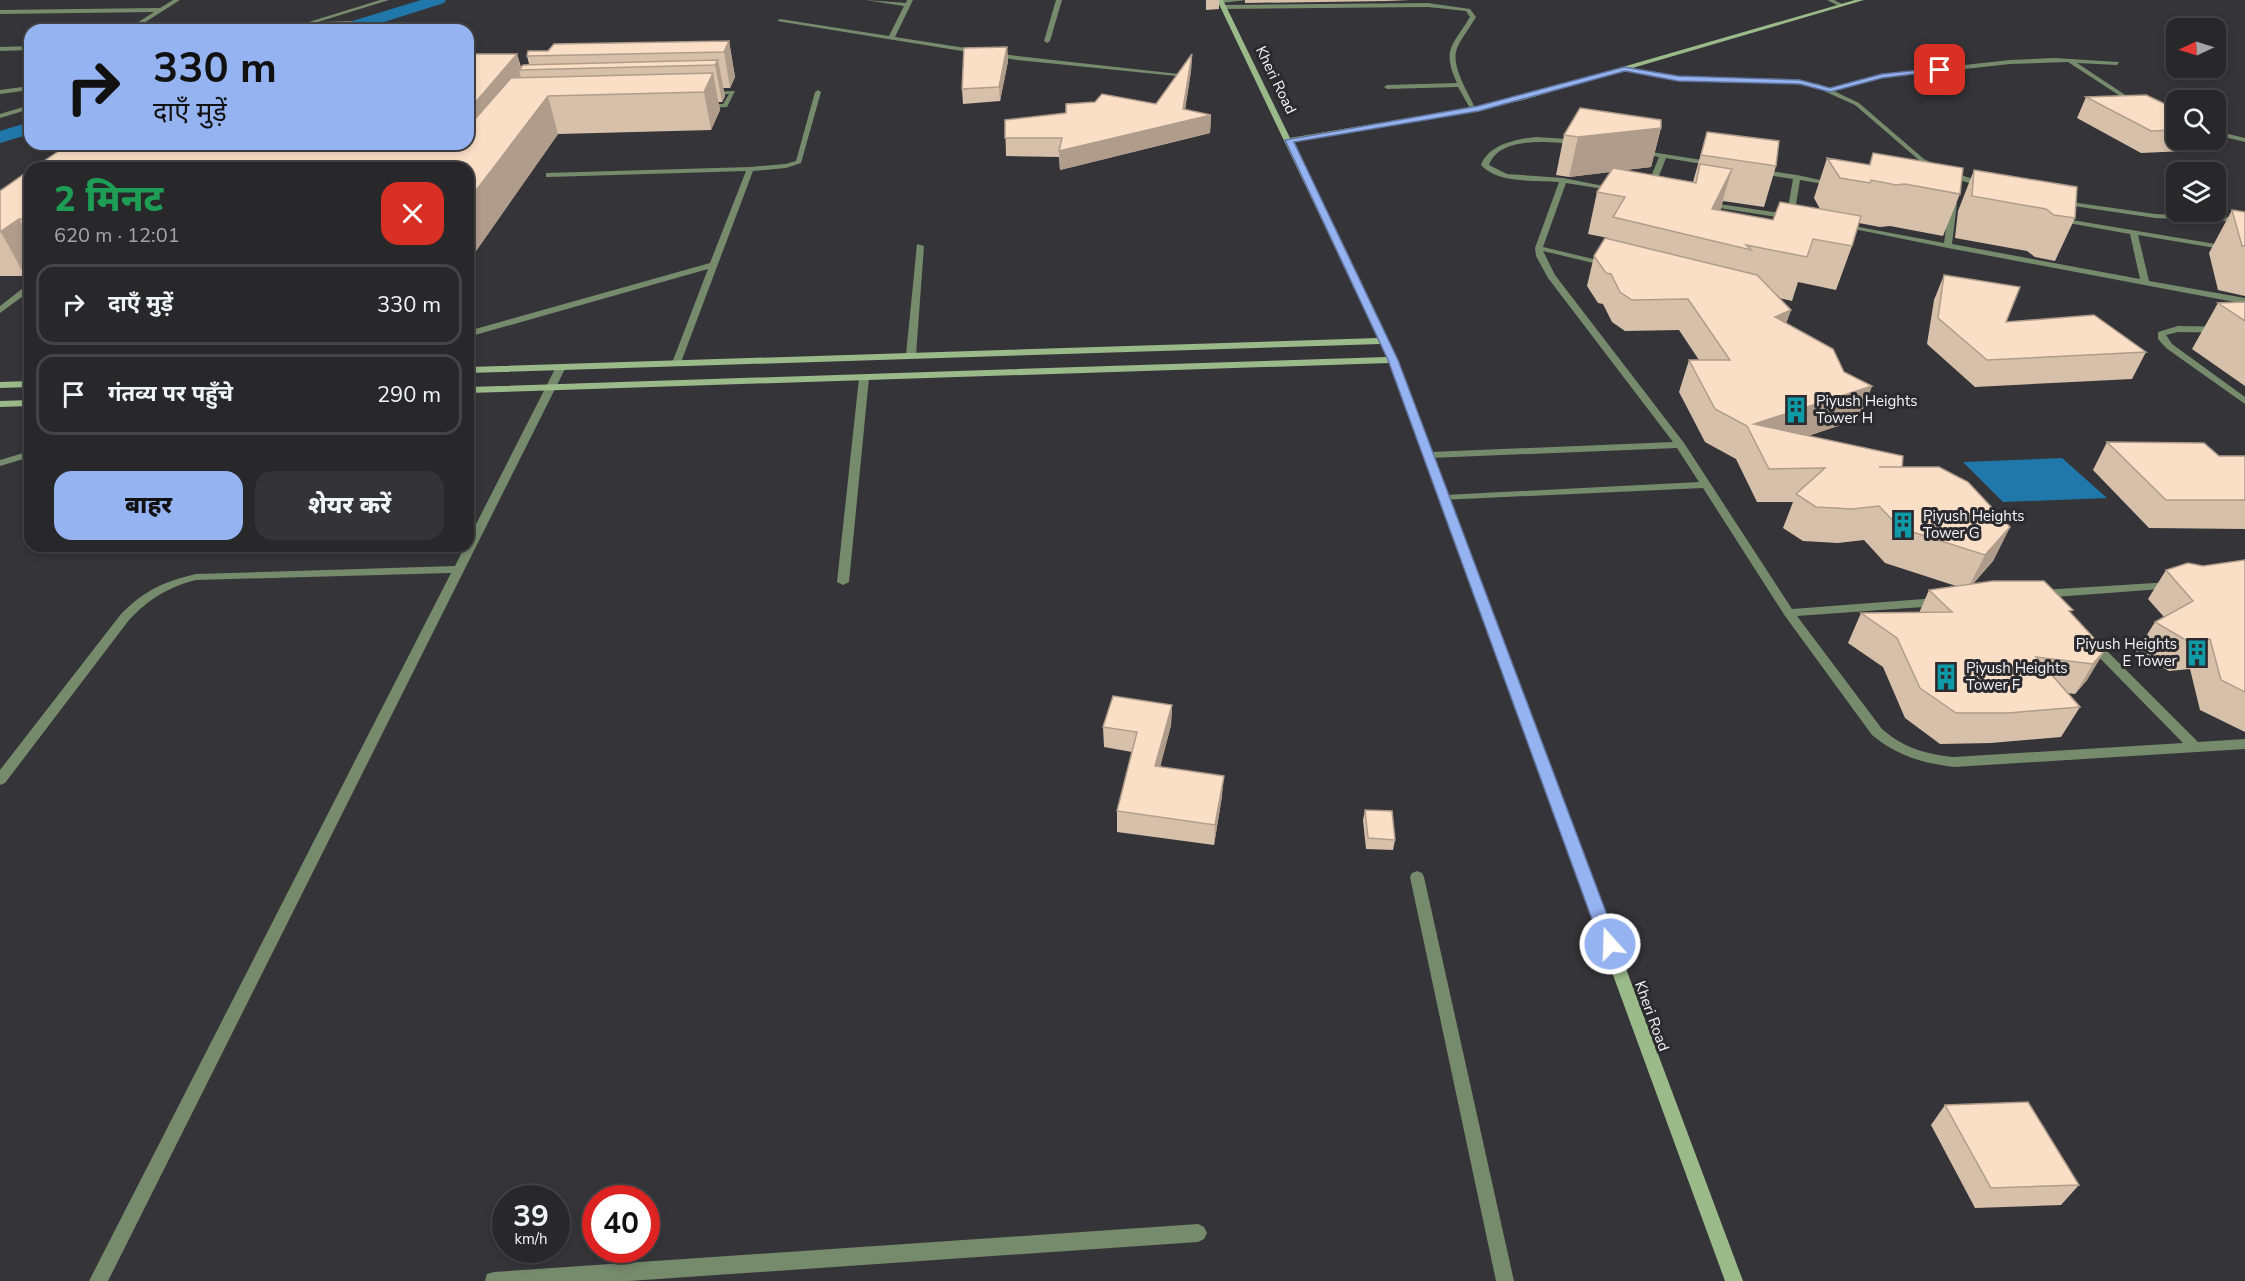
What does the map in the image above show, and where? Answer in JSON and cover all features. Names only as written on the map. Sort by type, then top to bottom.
[{"type":"street","points":[[139,24],[177,0]]},
{"type":"street","points":[[306,24],[386,0]]},
{"type":"street","points":[[868,0],[909,3],[891,39]]},
{"type":"street","points":[[1047,41],[1059,0]]},
{"type":"street","points":[[1221,2],[1244,0]]},
{"type":"street","points":[[1830,0],[1841,5]]},
{"type":"street","points":[[1289,140],[1473,109],[1524,98],[1861,0]]},
{"type":"street","points":[[1221,2],[1418,5],[1461,8],[1472,14],[1473,18],[1454,45],[1453,61],[1461,85],[1473,109]]},
{"type":"street","name":"Kheri Road","points":[[1221,2],[1393,360],[1734,1281]]},
{"type":"street","points":[[0,12],[162,10]]},
{"type":"street","points":[[780,21],[1017,57],[1176,74]]},
{"type":"street","points":[[0,49],[24,48]]},
{"type":"street","points":[[1830,90],[1895,75],[2032,60],[2117,63]]},
{"type":"street","points":[[2069,60],[2143,108]]},
{"type":"street","points":[[1624,69],[1678,79],[1800,82],[1830,90],[1857,104],[1923,160],[1942,172],[1993,188]]},
{"type":"street","points":[[1387,87],[1461,85]]},
{"type":"street","points":[[0,92],[24,89]]},
{"type":"street","points":[[549,175],[776,168],[799,162],[818,92]]},
{"type":"street","points":[[691,106],[725,106],[733,93],[697,93]]},
{"type":"street","points":[[0,116],[24,109]]},
{"type":"street","points":[[2226,135],[2245,140]]},
{"type":"street","points":[[1585,144],[1546,139],[1517,140],[1491,155],[1485,165],[1506,176],[1563,180],[1626,190]]},
{"type":"street","points":[[1630,151],[1719,165]]},
{"type":"street","points":[[1648,194],[1663,156]]},
{"type":"street","points":[[677,363],[750,169]]},
{"type":"street","points":[[1752,170],[1839,184]]},
{"type":"street","points":[[1790,217],[1797,177]]},
{"type":"street","points":[[1563,180],[1539,248],[1540,256],[1551,276],[1680,445],[1789,612],[1877,732],[1892,746],[1916,757],[1954,762],[2245,744]]},
{"type":"street","points":[[1637,192],[1659,196]]},
{"type":"street","points":[[1942,201],[1964,204]]},
{"type":"street","points":[[2056,201],[2155,216],[2245,220]]},
{"type":"street","points":[[1692,202],[1802,219]]},
{"type":"street","points":[[1948,246],[1953,203]]},
{"type":"street","points":[[2043,217],[2245,251]]},
{"type":"street","points":[[1836,225],[2245,301]]},
{"type":"street","points":[[2133,232],[2145,283]]},
{"type":"street","points":[[911,355],[920,246]]},
{"type":"street","points":[[1539,248],[1615,267]]},
{"type":"street","points":[[474,332],[714,265]]},
{"type":"street","points":[[0,310],[24,292]]},
{"type":"street","points":[[2245,330],[2178,329],[2161,334],[2162,339],[2169,346],[2245,401]]},
{"type":"street","points":[[474,370],[1383,341]]},
{"type":"street","points":[[474,390],[1393,360]]},
{"type":"street","points":[[474,536],[561,367]]},
{"type":"street","points":[[843,582],[864,378]]},
{"type":"street","points":[[0,385],[24,384]]},
{"type":"street","points":[[0,404],[24,403]]},
{"type":"street","points":[[1430,455],[1680,445]]},
{"type":"street","points":[[0,463],[24,456]]},
{"type":"street","points":[[1445,498],[1705,485]]},
{"type":"street","points":[[98,1281],[466,552]]},
{"type":"street","points":[[0,780],[125,618],[144,597],[167,584],[196,577],[457,569]]},
{"type":"street","points":[[2042,597],[2186,585]]},
{"type":"street","points":[[1789,612],[1947,601]]},
{"type":"street","points":[[2085,636],[2194,746]]},
{"type":"street","points":[[1417,877],[1505,1281]]},
{"type":"street","points":[[494,1281],[1198,1233]]},
{"type":"water","points":[[2062,458],[2107,498],[2003,502],[1963,462]]},
{"type":"building","points":[[350,22],[347,24],[270,24]]},
{"type":"building","points":[[729,41],[724,52],[527,56],[528,51],[548,51],[554,44]]},
{"type":"building","points":[[1007,47],[999,87],[962,89],[964,48]]},
{"type":"building","points":[[517,54],[474,104],[474,55]]},
{"type":"building","points":[[1192,54],[1183,109],[1211,115],[1059,151],[1062,138],[1005,138],[1005,120],[1066,113],[1066,104],[1095,102],[1102,94],[1156,104]]},
{"type":"building","points":[[718,60],[715,65],[519,70],[523,65]]},
{"type":"building","points":[[713,73],[704,92],[548,96],[474,193],[474,162],[43,162],[60,150],[474,150],[474,120],[511,78]]},
{"type":"building","points":[[2146,95],[2166,104],[2166,130],[2151,131],[2086,97]]},
{"type":"building","points":[[1580,108],[1661,120],[1661,128],[1578,137],[1564,135]]},
{"type":"building","points":[[1707,132],[1779,141],[1776,166],[1701,155]]},
{"type":"building","points":[[1873,153],[1963,168],[1960,194],[1905,184],[1896,185],[1871,180],[1870,183],[1840,178],[1827,158],[1870,165]]},
{"type":"building","points":[[1700,164],[1732,169],[1712,209],[1773,220],[1780,202],[1861,216],[1852,246],[1813,239],[1807,257],[1746,245],[1751,250],[1613,217],[1625,197],[1597,192],[1613,168],[1696,183]]},
{"type":"building","points":[[1974,170],[2077,187],[2075,218],[2054,215],[2046,209],[1972,196]]},
{"type":"building","points":[[24,174],[24,219],[19,219],[0,232],[0,191]]},
{"type":"building","points":[[2232,210],[2245,212],[2245,246],[2242,246]]},
{"type":"building","points":[[1605,238],[1757,275],[1791,310],[1775,317],[1833,349],[1844,372],[1872,386],[1754,424],[1903,456],[1902,467],[1939,467],[1968,482],[2010,527],[1985,555],[1900,528],[1879,506],[1852,509],[1816,507],[1796,494],[1825,468],[1769,469],[1747,426],[1715,409],[1689,360],[1730,360],[1688,299],[1632,300],[1620,292],[1611,274],[1606,273],[1594,256]]},
{"type":"building","points":[[1944,275],[2020,287],[2006,322],[2094,315],[2146,352],[1987,360],[1938,318]]},
{"type":"building","points":[[2245,302],[2245,321],[2218,303]]},
{"type":"building","points":[[2107,442],[2204,443],[2219,456],[2245,456],[2245,500],[2166,500]]},
{"type":"building","points":[[2245,560],[2245,692],[2221,680],[2210,639],[2189,642],[2155,622],[2193,601],[2166,570],[2188,563],[2203,566]]},
{"type":"building","points":[[1993,581],[2044,581],[2073,610],[2069,611],[2105,650],[2093,664],[2036,657],[2080,707],[2008,713],[1956,713],[1920,688],[1897,638],[1861,613],[1952,612],[1929,590]]},
{"type":"building","points":[[1113,696],[1172,705],[1155,766],[1224,776],[1215,825],[1117,811],[1137,732],[1103,727]]},
{"type":"building","points":[[1365,810],[1392,811],[1395,840],[1368,838]]},
{"type":"building","points":[[2028,1102],[2079,1185],[1991,1188],[1945,1105]]},
{"type":"waterway","points":[[361,24],[438,0]]},
{"type":"waterway","points":[[0,137],[24,130]]},
{"type":"place","name":"Piyush Heights Tower H","points":[[1796,410]]},
{"type":"place","name":"Piyush Heights Tower G","points":[[1903,525]]},
{"type":"place","name":"Piyush Heights E Tower","points":[[2197,653]]},
{"type":"place","name":"Piyush Heights Tower F","points":[[1946,677]]},
{"type":"route","points":[[1610,944],[1393,360],[1289,140],[1479,108],[1524,98],[1624,69],[1678,79],[1800,82],[1830,90],[1882,76],[1940,70]]}]
